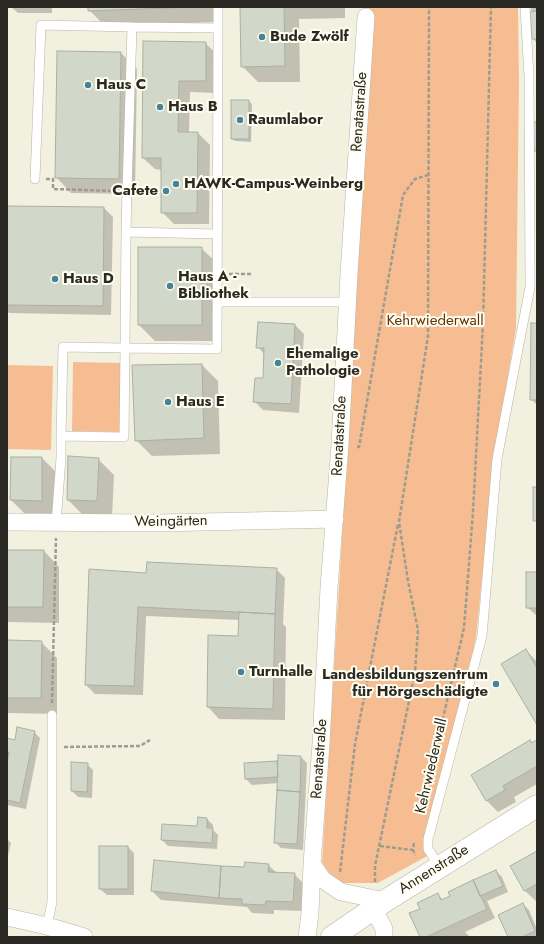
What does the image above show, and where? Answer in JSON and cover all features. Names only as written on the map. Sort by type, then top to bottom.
[{"type":"street","name":"Renatastraße","points":[[307,937],[310,913],[321,744],[366,12]]},
{"type":"street","name":"Weingärten","points":[[7,522],[160,523],[335,519]]},
{"type":"street","name":"Annenstraße","points":[[332,937],[377,903],[537,806]]},
{"type":"street","points":[[312,864],[322,879],[341,892],[377,903],[380,919],[384,929],[384,937]]},
{"type":"street","points":[[7,916],[84,937]]},
{"type":"lane","points":[[56,523],[61,458],[63,347],[217,349],[218,7]]},
{"type":"lane","name":"Kehrwiederwall","points":[[432,871],[428,849],[428,839],[482,636],[497,459],[530,287],[529,77],[525,7]]},
{"type":"lane","points":[[35,179],[41,25],[218,28]]},
{"type":"lane","points":[[61,436],[124,437],[126,232],[132,27]]},
{"type":"lane","points":[[126,232],[217,234]]},
{"type":"lane","points":[[217,302],[348,302]]},
{"type":"lane","points":[[47,926],[52,902],[52,716]]},
{"type":"path","points":[[341,892],[340,875],[355,744],[399,522],[428,336],[429,7]]},
{"type":"path","name":"Kehrwiederwall","points":[[429,781],[464,628],[473,512],[483,324],[491,7]]},
{"type":"path","points":[[340,445],[359,447],[403,195],[414,179],[428,175]]},
{"type":"path","points":[[53,180],[53,189],[127,191]]},
{"type":"path","points":[[217,274],[251,274]]},
{"type":"path","points":[[377,903],[375,866],[415,672],[418,630],[408,581],[399,522]]},
{"type":"path","points":[[52,716],[56,523]]},
{"type":"path","points":[[52,747],[140,746],[150,740]]},
{"type":"path","points":[[413,850],[414,842]]},
{"type":"path","points":[[380,846],[413,850],[432,871]]},
{"type":"green space","name":"Kehrwiederwall","points":[[369,7],[518,7],[519,82],[516,328],[494,459],[476,637],[429,855],[378,883],[337,883],[322,863],[345,488]]},
{"type":"green space","points":[[73,362],[122,363],[121,432],[72,431]]},
{"type":"green space","points":[[7,365],[53,366],[51,450],[7,449]]},
{"type":"building","points":[[88,7],[193,7],[88,11]]},
{"type":"building","name":"Bude Zwölf","points":[[240,7],[284,7],[285,66],[241,67]]},
{"type":"building","points":[[537,11],[537,39],[532,39],[530,12]]},
{"type":"building","name":"Haus B","points":[[143,41],[206,42],[206,81],[179,81],[178,132],[198,132],[197,213],[161,213],[161,158],[142,158]]},
{"type":"building","name":"Haus C","points":[[57,51],[121,52],[119,179],[55,178]]},
{"type":"building","name":"Raumlabor","points":[[231,100],[249,100],[249,139],[231,139]]},
{"type":"building","points":[[533,122],[537,122],[537,151],[534,151]]},
{"type":"building","name":"Haus D","points":[[7,206],[104,207],[103,306],[7,305]]},
{"type":"building","name":"Haus A - Bibliothek","points":[[138,247],[202,247],[202,325],[138,325]]},
{"type":"building","name":"Ehemalige Pathologie","points":[[258,322],[295,324],[291,404],[253,402],[255,378],[263,378],[264,348],[256,348]]},
{"type":"building","points":[[531,323],[537,323],[537,400],[530,400]]},
{"type":"building","name":"Haus E","points":[[202,364],[204,438],[135,441],[132,365]]},
{"type":"building","points":[[68,456],[99,458],[97,501],[67,500]]},
{"type":"building","points":[[11,457],[42,457],[42,501],[10,500]]},
{"type":"building","points":[[533,487],[537,487],[537,521],[533,521]]},
{"type":"building","points":[[7,550],[44,550],[43,607],[7,607]]},
{"type":"building","points":[[147,562],[277,568],[275,614],[138,607],[134,686],[85,685],[89,569],[146,573]]},
{"type":"building","points":[[526,572],[537,572],[537,608],[526,608]]},
{"type":"building","name":"Turnhalle","points":[[239,612],[275,614],[273,709],[207,707],[208,635],[238,636]]},
{"type":"building","points":[[7,640],[42,641],[41,698],[7,698]]},
{"type":"building","points":[[526,649],[537,668],[537,725],[501,664]]},
{"type":"building","points":[[17,727],[35,731],[20,803],[7,800],[7,763],[9,752],[7,752],[7,738],[15,740]]},
{"type":"building","points":[[530,740],[531,743],[537,740],[537,766],[503,786],[505,790],[486,801],[471,775]]},
{"type":"building","points":[[278,755],[301,756],[300,792],[277,790]]},
{"type":"building","points":[[277,761],[278,777],[245,779],[244,763]]},
{"type":"building","points":[[71,762],[88,763],[87,792],[71,791]]},
{"type":"building","points":[[277,790],[300,792],[297,844],[274,843]]},
{"type":"building","points":[[198,817],[207,818],[207,828],[213,828],[212,843],[161,840],[162,824],[197,826]]},
{"type":"building","points":[[99,846],[128,846],[128,889],[99,889]]},
{"type":"building","points":[[537,851],[537,884],[524,891],[510,866]]},
{"type":"building","points":[[154,860],[221,866],[219,898],[151,891]]},
{"type":"building","points":[[245,862],[269,864],[268,872],[295,873],[293,902],[266,901],[265,905],[242,904],[242,899],[219,898],[221,866],[244,867]]},
{"type":"building","points":[[496,870],[503,886],[480,896],[473,880]]},
{"type":"building","points":[[473,880],[487,909],[426,937],[420,937],[409,913],[420,909],[417,903],[438,893],[441,900],[450,896],[448,892]]},
{"type":"building","points":[[523,903],[535,931],[522,937],[508,937],[498,915]]},
{"type":"place","name":"Bude Zwölf","points":[[262,37]]},
{"type":"place","name":"Haus C","points":[[88,85]]},
{"type":"place","name":"Haus B","points":[[160,107]]},
{"type":"place","name":"Raumlabor","points":[[240,120]]},
{"type":"place","name":"HAWK-Campus-Weinberg","points":[[176,184]]},
{"type":"place","name":"Cafete","points":[[166,191]]},
{"type":"place","name":"Haus D","points":[[55,279]]},
{"type":"place","name":"Haus A - Bibliothek","points":[[170,286]]},
{"type":"place","name":"Ehemalige Pathologie","points":[[278,363]]},
{"type":"place","name":"Haus E","points":[[168,402]]},
{"type":"place","name":"Turnhalle","points":[[241,672]]},
{"type":"place","name":"Landesbildungszentrum für Hörgeschädigte","points":[[496,684]]}]
